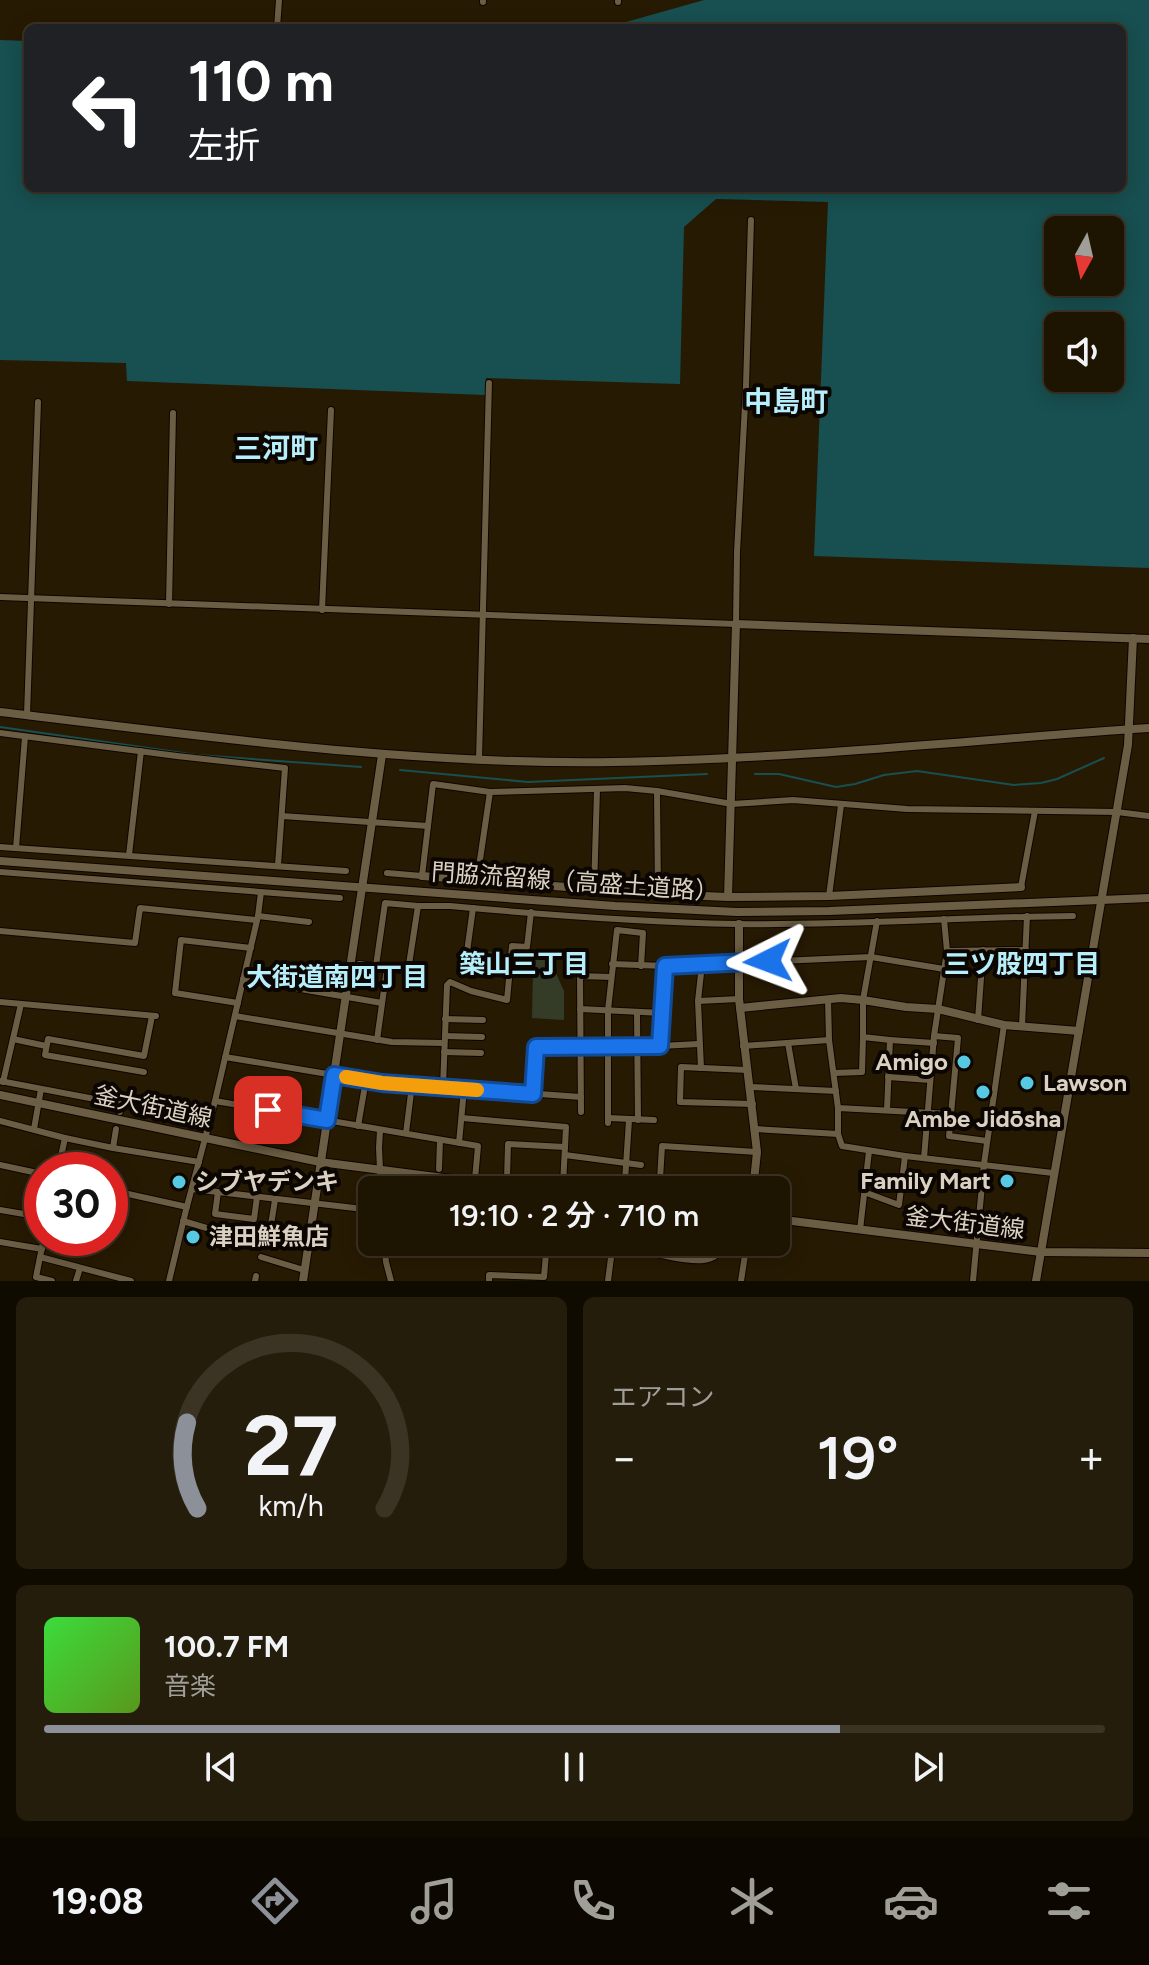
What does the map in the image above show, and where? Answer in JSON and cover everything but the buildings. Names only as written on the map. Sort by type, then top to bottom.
[{"type":"street","points":[[277,24],[279,0]]},
{"type":"street","points":[[728,897],[737,552],[751,220]]},
{"type":"street","points":[[479,759],[489,383]]},
{"type":"street","points":[[27,715],[38,402]]},
{"type":"street","points":[[322,610],[331,410]]},
{"type":"street","points":[[169,604],[173,413]]},
{"type":"street","points":[[0,597],[1149,639]]},
{"type":"street","points":[[1036,1281],[1117,812],[1129,729],[1133,638]]},
{"type":"street","points":[[0,712],[382,755],[611,762],[732,758],[1149,728]]},
{"type":"street","points":[[0,733],[285,768],[278,865]]},
{"type":"street","points":[[16,848],[25,737]]},
{"type":"street","points":[[129,855],[141,751]]},
{"type":"street","points":[[303,1281],[382,755]]},
{"type":"street","points":[[422,876],[433,784],[490,792],[625,788],[732,804],[793,800],[907,809],[1117,812],[1149,816]]},
{"type":"street","points":[[594,889],[597,790]]},
{"type":"street","points":[[657,791],[658,894]]},
{"type":"street","points":[[477,880],[490,792]]},
{"type":"street","points":[[829,896],[841,805]]},
{"type":"street","points":[[387,873],[728,897],[829,896],[1021,887],[1035,811]]},
{"type":"street","points":[[282,816],[428,826]]},
{"type":"street","points":[[0,847],[346,871]]},
{"type":"street","name":"門脇流留線（高盛土道路）","points":[[0,861],[615,906],[737,912],[1149,898]]},
{"type":"street","points":[[0,872],[340,898]]},
{"type":"street","points":[[169,1281],[215,1101],[258,918],[261,892]]},
{"type":"street","points":[[376,966],[385,903],[739,924],[1073,916]]},
{"type":"street","points":[[359,964],[408,971],[418,906]]},
{"type":"street","points":[[0,931],[135,943],[140,908],[309,922]]},
{"type":"street","points":[[473,908],[466,959],[510,969]]},
{"type":"street","points":[[443,1087],[447,985],[450,982],[507,1000],[512,946],[527,947],[531,912]]},
{"type":"street","points":[[1022,1026],[1027,916]]},
{"type":"street","points":[[924,1158],[934,1040],[947,951],[944,919]]},
{"type":"street","points":[[834,1073],[862,1072],[863,1000],[877,921]]},
{"type":"street","points":[[739,924],[739,1004],[753,1104],[757,1152],[755,1176]]},
{"type":"street","points":[[641,966],[643,933],[617,930],[608,1010],[608,1121],[654,1120]]},
{"type":"street","points":[[238,1003],[175,993],[181,940],[251,948]]},
{"type":"street","points":[[978,1020],[983,950]]},
{"type":"street","points":[[947,951],[1026,950]]},
{"type":"street","points":[[612,964],[665,966],[871,957],[944,969]]},
{"type":"street","points":[[701,1068],[698,1001],[702,964]]},
{"type":"street","points":[[660,1046],[665,966]]},
{"type":"street","points":[[377,1040],[387,968]]},
{"type":"street","points":[[581,1112],[580,976],[611,977]]},
{"type":"street","points":[[243,979],[382,1003]]},
{"type":"street","points":[[828,999],[829,1040],[838,1108],[838,1134],[842,1146],[1053,1173]]},
{"type":"street","points":[[698,1001],[739,1004],[863,1000],[938,1009],[1004,1025],[1079,1031]]},
{"type":"street","points":[[0,1002],[154,1016],[144,1056],[48,1039],[46,1046],[45,1055],[144,1072]]},
{"type":"street","points":[[21,1004],[2,1082],[121,1104],[120,1112]]},
{"type":"street","points":[[580,1009],[662,1013]]},
{"type":"street","points":[[637,1012],[638,1120]]},
{"type":"street","points":[[235,1016],[392,1042],[482,1037]]},
{"type":"street","points":[[445,1019],[483,1020]]},
{"type":"street","points":[[973,1281],[984,1164],[1004,1025]]},
{"type":"street","points":[[863,1037],[890,1040],[958,1038],[949,1136],[987,1141]]},
{"type":"street","points":[[13,1039],[46,1046]]},
{"type":"street","points":[[743,1046],[829,1040]]},
{"type":"street","points":[[887,1110],[890,1040]]},
{"type":"street","points":[[788,1043],[796,1089]]},
{"type":"street","points":[[533,1094],[536,1047],[699,1044]]},
{"type":"street","points":[[444,1052],[481,1053]]},
{"type":"street","points":[[225,1057],[366,1080],[581,1097]]},
{"type":"street","points":[[747,1070],[681,1067],[680,1102],[753,1104]]},
{"type":"street","points":[[888,1077],[930,1080]]},
{"type":"street","points":[[358,1126],[366,1080]]},
{"type":"street","points":[[406,1133],[412,1085]]},
{"type":"street","points":[[751,1087],[836,1091]]},
{"type":"street","points":[[34,1129],[41,1089]]},
{"type":"street","points":[[459,1143],[464,1089]]},
{"type":"street","name":"釜大街道線","points":[[0,1095],[320,1162],[415,1176]]},
{"type":"street","points":[[215,1101],[478,1146],[475,1176]]},
{"type":"street","points":[[838,1108],[951,1114]]},
{"type":"street","points":[[158,1111],[210,1122]]},
{"type":"street","points":[[462,1118],[566,1127],[564,1176]]},
{"type":"street","points":[[625,1176],[629,1120]]},
{"type":"street","points":[[0,1121],[113,1148],[199,1162]]},
{"type":"street","points":[[113,1148],[116,1129]]},
{"type":"street","points":[[755,1129],[838,1134]]},
{"type":"street","points":[[380,1130],[380,1176]]},
{"type":"street","points":[[62,1152],[65,1138]]},
{"type":"street","points":[[439,1169],[440,1140]]},
{"type":"street","points":[[507,1176],[508,1144],[641,1165]]},
{"type":"street","points":[[660,1176],[662,1146],[757,1152]]},
{"type":"street","points":[[860,1230],[869,1151]]},
{"type":"street","points":[[864,1192],[899,1205],[905,1156]]},
{"type":"street","points":[[0,1165],[24,1170]]},
{"type":"street","points":[[192,1189],[358,1209]]},
{"type":"street","points":[[218,1192],[215,1214],[254,1219],[257,1197]]},
{"type":"street","points":[[128,1194],[187,1207]]},
{"type":"street","points":[[269,1237],[275,1200]]},
{"type":"street","points":[[0,1210],[24,1214]]},
{"type":"street","points":[[183,1221],[257,1243]]},
{"type":"street","name":"釜大街道線","points":[[790,1221],[1041,1252],[1149,1253]]},
{"type":"street","points":[[244,1251],[247,1240]]},
{"type":"street","points":[[0,1242],[24,1248]]},
{"type":"street","points":[[40,1256],[36,1277],[52,1281]]},
{"type":"street","points":[[49,1256],[80,1268],[131,1281]]},
{"type":"street","points":[[385,1256],[391,1281]]},
{"type":"street","points":[[489,1281],[489,1275],[544,1277],[546,1256]]},
{"type":"street","points":[[608,1281],[611,1256]]},
{"type":"street","points":[[670,1256],[705,1261],[717,1256]]},
{"type":"street","points":[[741,1281],[744,1256]]},
{"type":"street","points":[[261,1257],[304,1270]]},
{"type":"street","points":[[76,1281],[80,1268]]},
{"type":"green space","points":[[482,951],[557,957],[556,973],[564,991],[564,1020],[532,1018],[533,971],[529,962],[514,961],[513,967],[475,958],[475,955],[482,956]]},
{"type":"water","points":[[704,0],[1149,0],[1149,568],[814,556],[828,202],[716,199],[684,227],[680,384],[486,378],[485,395],[127,381],[126,363],[0,360],[0,40],[24,41],[24,192],[1126,192],[1126,24],[619,24]]},
{"type":"waterway","points":[[0,727],[197,755],[361,767]]},
{"type":"waterway","points":[[755,774],[779,774],[836,787],[884,775],[917,771],[1014,785],[1057,779],[1104,758]]},
{"type":"waterway","points":[[400,770],[528,782],[707,774]]},
{"type":"slow traffic","points":[[346,1077],[382,1083],[477,1090]]},
{"type":"place","name":"Amigo","points":[[964,1062]]},
{"type":"place","name":"Lawson","points":[[1027,1083]]},
{"type":"place","name":"Ambe Jidōsha","points":[[983,1092]]},
{"type":"place","name":"Family Mart","points":[[1007,1181]]},
{"type":"place","name":"シブヤデンキ","points":[[179,1182]]},
{"type":"place","name":"津田鮮魚店","points":[[193,1237]]},
{"type":"district","name":"中島町","points":[[786,401]]},
{"type":"district","name":"三河町","points":[[276,448]]},
{"type":"district","name":"築山三丁目","points":[[524,964]]},
{"type":"district","name":"三ツ股四丁目","points":[[1022,964]]},
{"type":"district","name":"大街道南四丁目","points":[[337,977]]},
{"type":"route","points":[[268,1110],[327,1120],[334,1075],[382,1083],[533,1094],[536,1047],[660,1046],[665,966],[768,961]]}]
